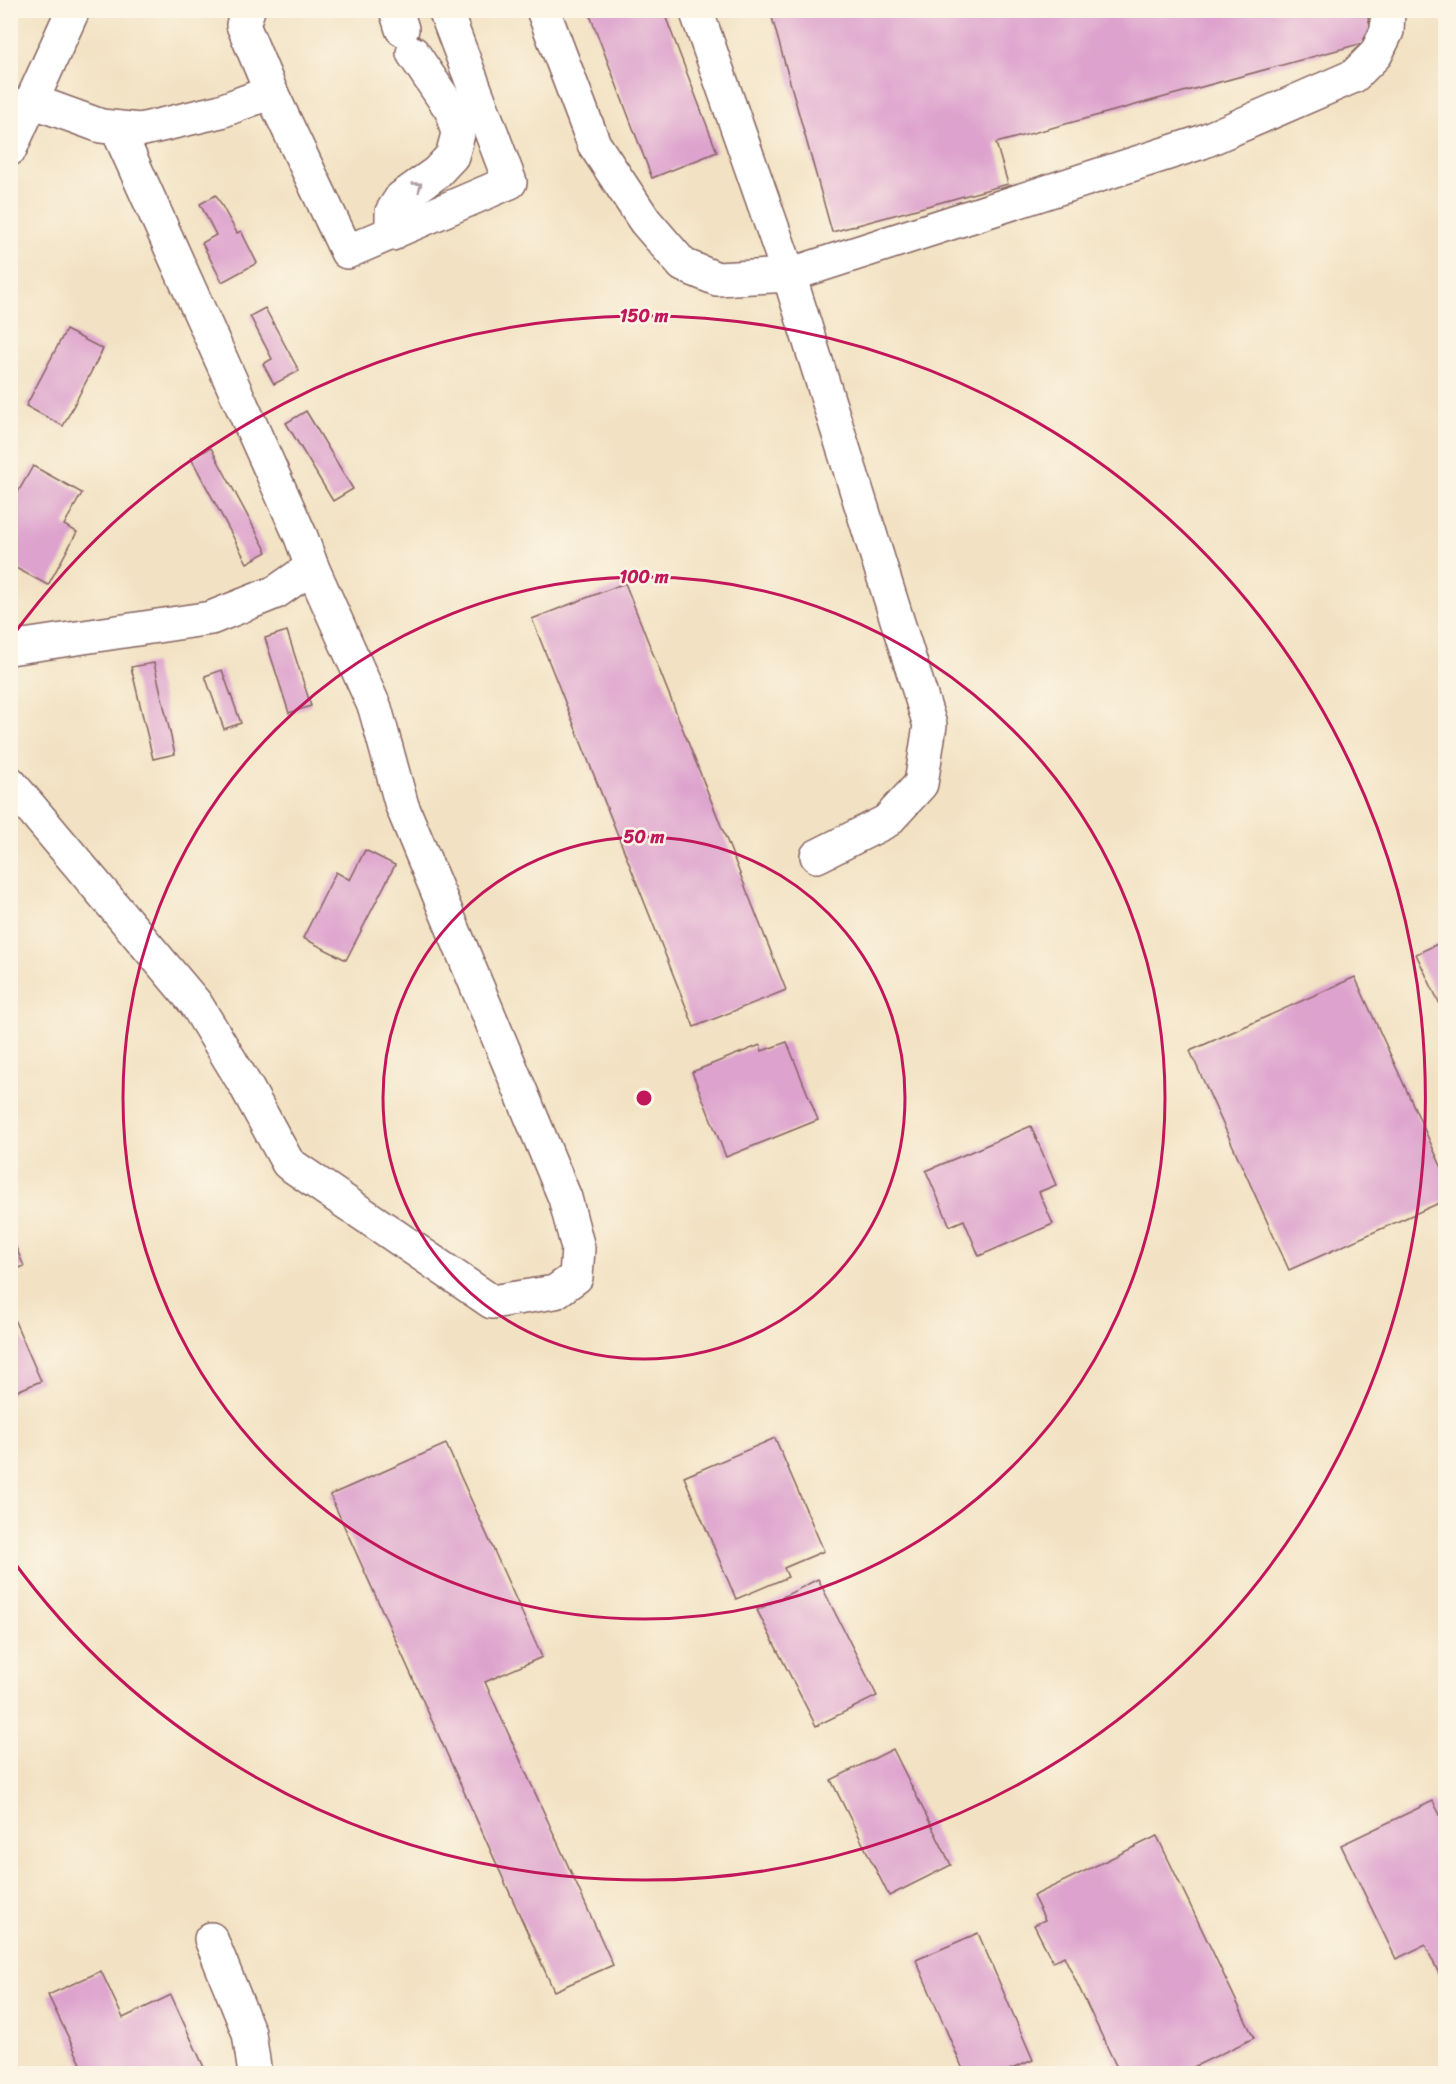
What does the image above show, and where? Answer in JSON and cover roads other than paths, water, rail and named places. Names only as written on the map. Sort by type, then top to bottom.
[{"type":"main road","points":[[10,149],[73,10]]},
{"type":"main road","points":[[248,10],[243,25],[347,252],[510,182],[445,10]]},
{"type":"main road","points":[[543,10],[594,144],[645,221],[682,265],[717,279],[789,275],[1202,142],[1354,76],[1376,54],[1387,32],[1388,10]]},
{"type":"main road","points":[[696,10],[789,275],[930,725],[921,784],[887,821],[817,856]]},
{"type":"main road","points":[[392,234],[392,212],[401,198],[436,173],[452,156],[458,134],[452,111],[403,31]]},
{"type":"main road","points":[[32,101],[101,126],[140,130],[221,111],[272,92]]},
{"type":"main road","points":[[10,783],[196,1004],[247,1088],[288,1163],[492,1302],[555,1292],[576,1277],[578,1248],[565,1198],[402,806],[375,708],[312,567],[301,537],[117,128]]},
{"type":"main road","points":[[10,648],[212,618],[276,592],[312,567]]},
{"type":"main road","points":[[211,1939],[249,2033],[255,2073]]}]
